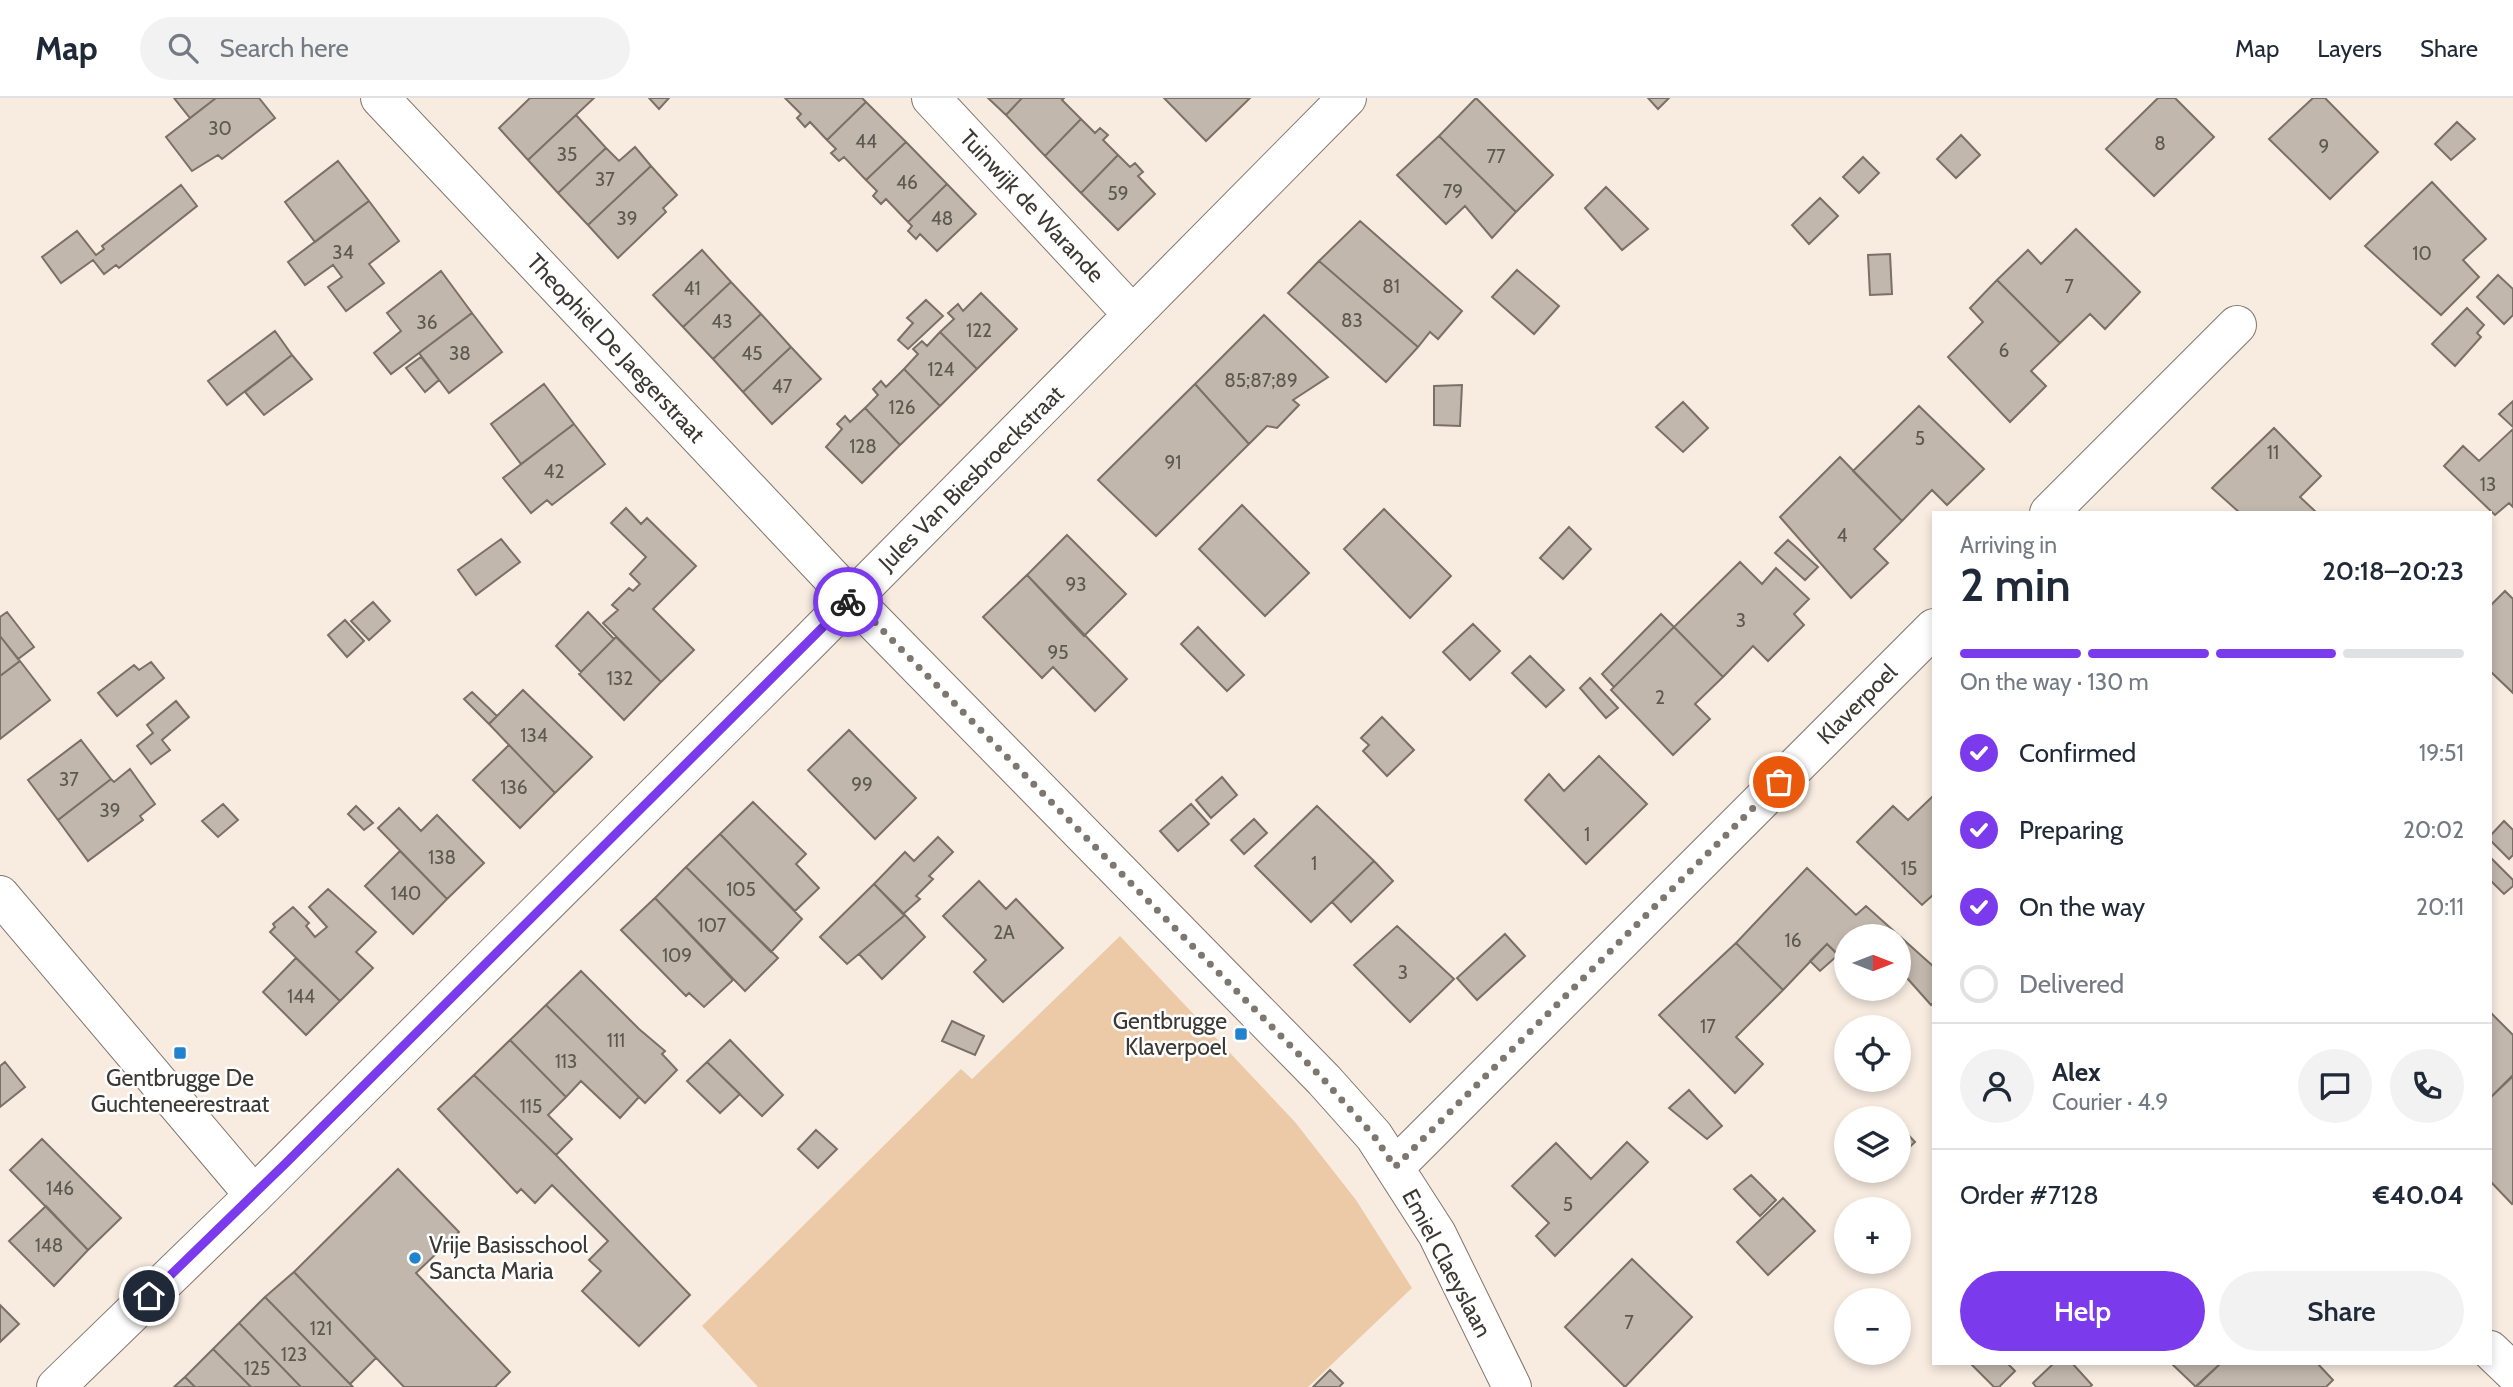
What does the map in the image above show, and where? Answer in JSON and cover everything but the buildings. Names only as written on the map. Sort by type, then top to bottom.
[{"type":"street","name":"Theophiel De Jaegerstraat","points":[[380,98],[852,599]]},
{"type":"street","name":"Tuinwijk de Warande","points":[[931,98],[1132,314]]},
{"type":"street","name":"Jules Van Biesbroeckstraat","points":[[56,1387],[254,1195],[852,599],[1348,98]]},
{"type":"street","points":[[2051,511],[2237,325]]},
{"type":"street","name":"Emiel Claeyslaan","points":[[852,599],[1324,1080],[1374,1136],[1437,1234],[1512,1387]]},
{"type":"street","name":"Klaverpoel","points":[[1395,1167],[1932,630]]},
{"type":"street","points":[[0,895],[254,1195]]},
{"type":"street","points":[[2492,1352],[2513,1372]]},
{"type":"shaded area","points":[[1120,936],[1295,1122],[1356,1200],[1412,1288],[1308,1387],[758,1387],[702,1326],[961,1069],[972,1079]]},
{"type":"way so far","points":[[848,602],[852,599],[1324,1080],[1374,1136],[1395,1167],[1779,782]]},
{"type":"place","name":"Gentbrugge Klaverpoel","points":[[1241,1034]]},
{"type":"place","name":"Gentbrugge De Guchteneerestraat","points":[[180,1053]]},
{"type":"place","name":"Vrije Basisschool Sancta Maria","points":[[415,1258]]},
{"type":"route","points":[[149,1296],[286,1163],[848,602]]}]
